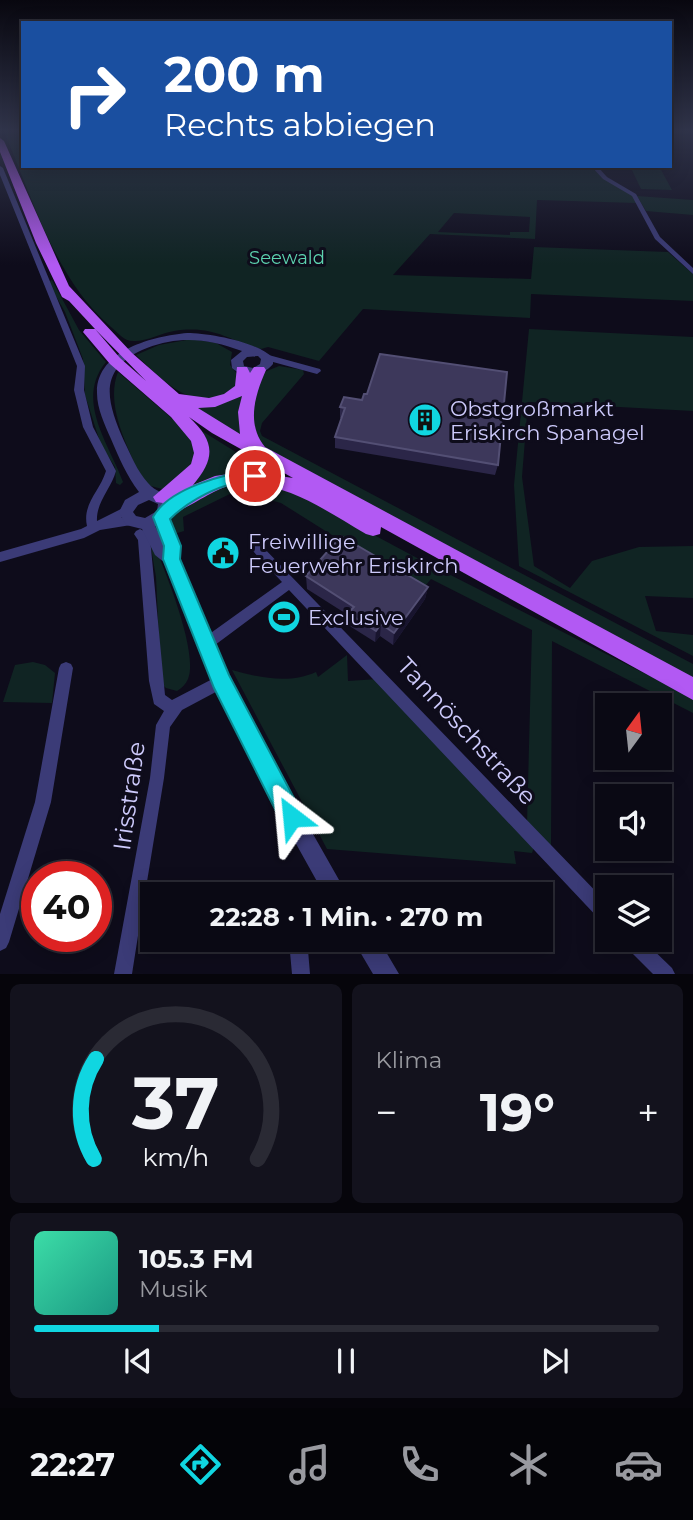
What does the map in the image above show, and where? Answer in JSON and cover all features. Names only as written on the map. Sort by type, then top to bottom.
[{"type":"main road","points":[[15,174],[76,313],[104,350],[134,379],[174,411],[317,499]]},
{"type":"main road","points":[[64,288],[127,356],[180,403],[218,429],[693,689]]},
{"type":"main road","points":[[262,361],[247,410],[245,432],[255,447],[282,465]]},
{"type":"main road","points":[[155,380],[184,399],[210,403],[236,393],[243,384],[244,375],[240,364]]},
{"type":"main road","points":[[152,511],[185,483],[202,458],[200,439],[174,411]]},
{"type":"main road","points":[[152,511],[212,485],[247,476],[274,480],[317,499],[574,632],[645,664]]},
{"type":"street","points":[[3,174],[81,366],[79,390],[88,427],[111,471],[106,489],[93,503],[89,515],[93,528]]},
{"type":"street","points":[[602,174],[634,195],[657,238],[693,272]]},
{"type":"street","points":[[262,361],[218,338],[178,336],[141,346],[117,363],[104,379],[102,389],[111,424],[152,511],[160,551],[172,559],[222,681],[268,774],[328,882]]},
{"type":"street","points":[[218,338],[235,350],[240,364]]},
{"type":"street","points":[[240,364],[244,354],[262,361]]},
{"type":"street","points":[[240,364],[262,361],[287,363],[317,371]]},
{"type":"street","points":[[0,557],[152,511]]},
{"type":"street","points":[[129,516],[152,511]]},
{"type":"street","points":[[152,511],[144,538],[159,699],[173,709],[222,681]]},
{"type":"street","name":"Tannöschstraße","points":[[256,547],[288,584],[381,676],[595,902]]},
{"type":"street","points":[[206,644],[288,584]]},
{"type":"street","points":[[0,942],[43,802],[66,668]]},
{"type":"street","name":"Irisstraße","points":[[122,974],[157,778],[161,734],[173,709]]},
{"type":"street","points":[[134,914],[140,915]]},
{"type":"street","points":[[299,952],[301,974]]},
{"type":"street","points":[[373,952],[387,974]]},
{"type":"street","points":[[643,952],[666,974]]},
{"type":"green space","name":"Seewald","points":[[21,174],[601,174],[633,196],[637,203],[537,200],[535,239],[430,234],[393,275],[531,279],[534,247],[668,252],[693,274],[693,301],[531,294],[530,318],[363,309],[319,361],[268,347],[261,349],[220,334],[200,330],[174,331],[130,341],[91,307],[74,285],[46,235]],"holes":[[[454,213],[530,217],[529,232],[510,232],[510,235],[438,232]]]},
{"type":"green space","points":[[634,174],[664,174],[672,190],[641,189]]},
{"type":"green space","points":[[637,196],[693,200],[693,215],[646,211]]},
{"type":"green space","points":[[52,280],[79,330],[106,362],[97,376],[93,391],[94,406],[97,421],[123,482],[120,485],[116,483],[115,467],[101,445],[85,395],[83,359],[65,312],[48,282]]},
{"type":"green space","points":[[529,329],[693,337],[693,411],[528,402],[522,477],[534,566],[570,588],[592,561],[639,547],[693,546],[693,598],[645,596],[656,631],[693,635],[693,656],[519,566],[514,485]]},
{"type":"green space","points":[[192,339],[216,343],[232,352],[230,365],[238,375],[236,388],[222,396],[195,398],[170,385],[136,355],[159,345]]},
{"type":"green space","points":[[279,366],[303,370],[304,374],[262,423],[262,436],[693,664],[693,678],[261,447],[250,414],[262,373]]},
{"type":"green space","points":[[118,372],[197,440],[199,459],[166,490],[147,485],[140,476],[124,438],[114,398]]},
{"type":"green space","points":[[246,387],[243,439],[188,405],[200,406]]},
{"type":"green space","points":[[202,431],[273,475],[187,489],[208,454]]},
{"type":"green space","points":[[221,484],[279,484],[417,558],[693,698],[693,713],[672,702],[672,693],[654,693],[552,641],[551,847],[527,824],[532,630],[431,579],[421,591],[281,503],[236,491],[183,517],[184,531],[174,534],[168,520],[177,506]]},
{"type":"green space","points":[[153,541],[179,610],[189,650],[188,679],[177,691],[166,688],[161,683],[156,577],[150,542]]},
{"type":"green space","points":[[347,655],[348,681],[378,679],[534,847],[532,853],[514,851],[516,864],[327,849],[232,670],[285,679],[316,672],[318,677]]},
{"type":"green space","points":[[33,662],[45,665],[55,673],[52,703],[3,702],[15,665]]},
{"type":"building","name":"Obstgroßmarkt Eriskirch Spanagel","points":[[380,354],[507,372],[498,465],[335,437],[345,408],[340,407],[344,397],[362,400],[364,394],[367,394]]},
{"type":"building","points":[[341,536],[428,587],[394,633],[381,624],[376,631],[348,613],[354,607],[306,576]]},
{"type":"place","name":"Obstgroßmarkt Eriskirch Spanagel","points":[[425,420]]},
{"type":"place","name":"Freiwillige Feuerwehr Eriskirch","points":[[223,553]]},
{"type":"place","name":"Exclusive","points":[[284,617]]},
{"type":"route","points":[[255,476],[227,479],[212,485],[174,505],[162,517],[173,546],[172,559],[222,681],[292,817]]}]
